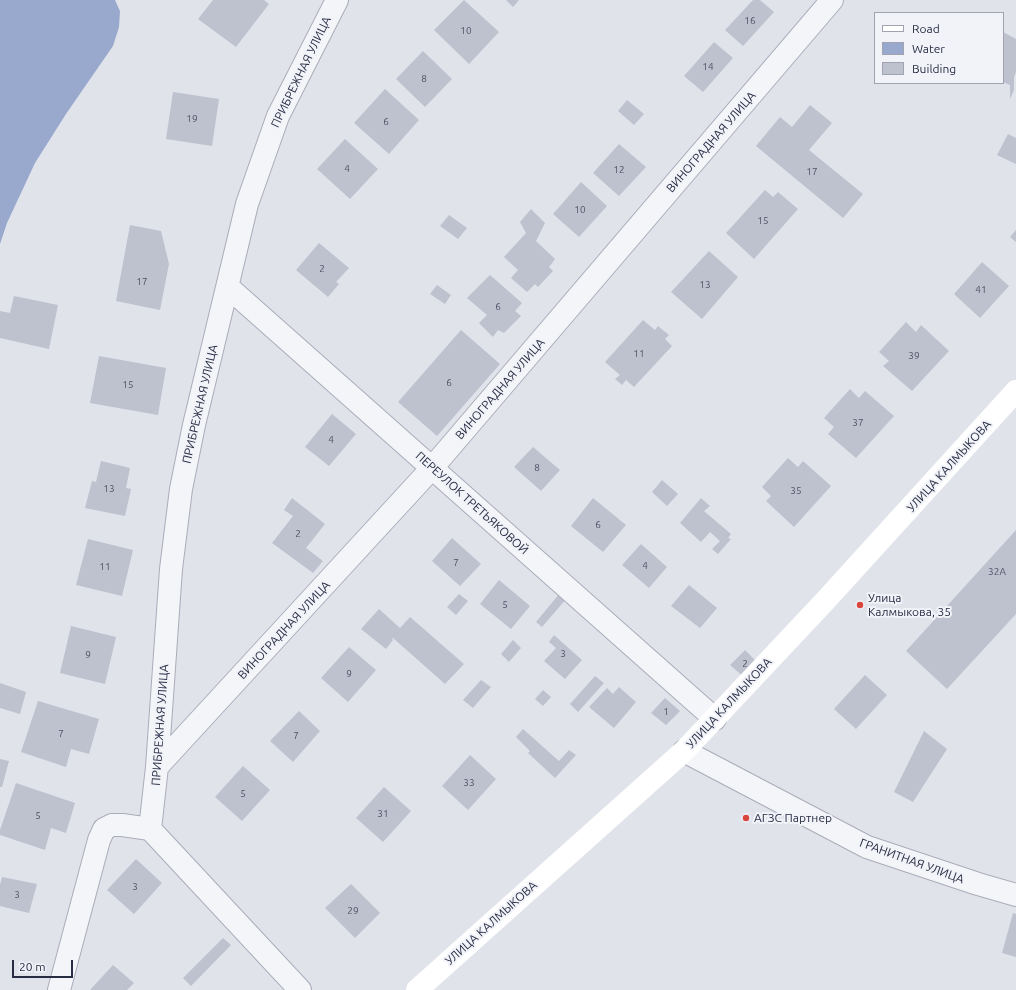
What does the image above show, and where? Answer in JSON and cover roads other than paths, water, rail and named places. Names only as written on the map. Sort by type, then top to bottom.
[{"type":"main road","name":"УЛИЦА КАЛМЫКОВА","points":[[417,990],[684,751],[826,601],[1016,391]]},
{"type":"street","name":"ПРИБРЕЖНАЯ УЛИЦА","points":[[150,829],[157,768],[171,569],[181,489],[194,425],[247,204],[278,116],[337,0]]},
{"type":"street","name":"ВИНОГРАДНАЯ УЛИЦА","points":[[157,768],[432,468],[832,0]]},
{"type":"street","name":"ПЕРЕУЛОК ТРЕТЬЯКОВОЙ","points":[[228,287],[715,719]]},
{"type":"street","name":"ГРАНИТНАЯ УЛИЦА","points":[[684,751],[867,847],[1016,896]]},
{"type":"street","points":[[59,990],[99,840],[104,830],[112,825],[150,829],[300,990]]},
{"type":"water","points":[[0,0],[115,0],[120,11],[119,27],[113,46],[66,114],[35,163],[7,223],[0,244]]},
{"type":"place","name":"Улица Калмыкова, 35","points":[[860,605]]},
{"type":"place","name":"АГЗС Партнер","points":[[746,818]]}]
